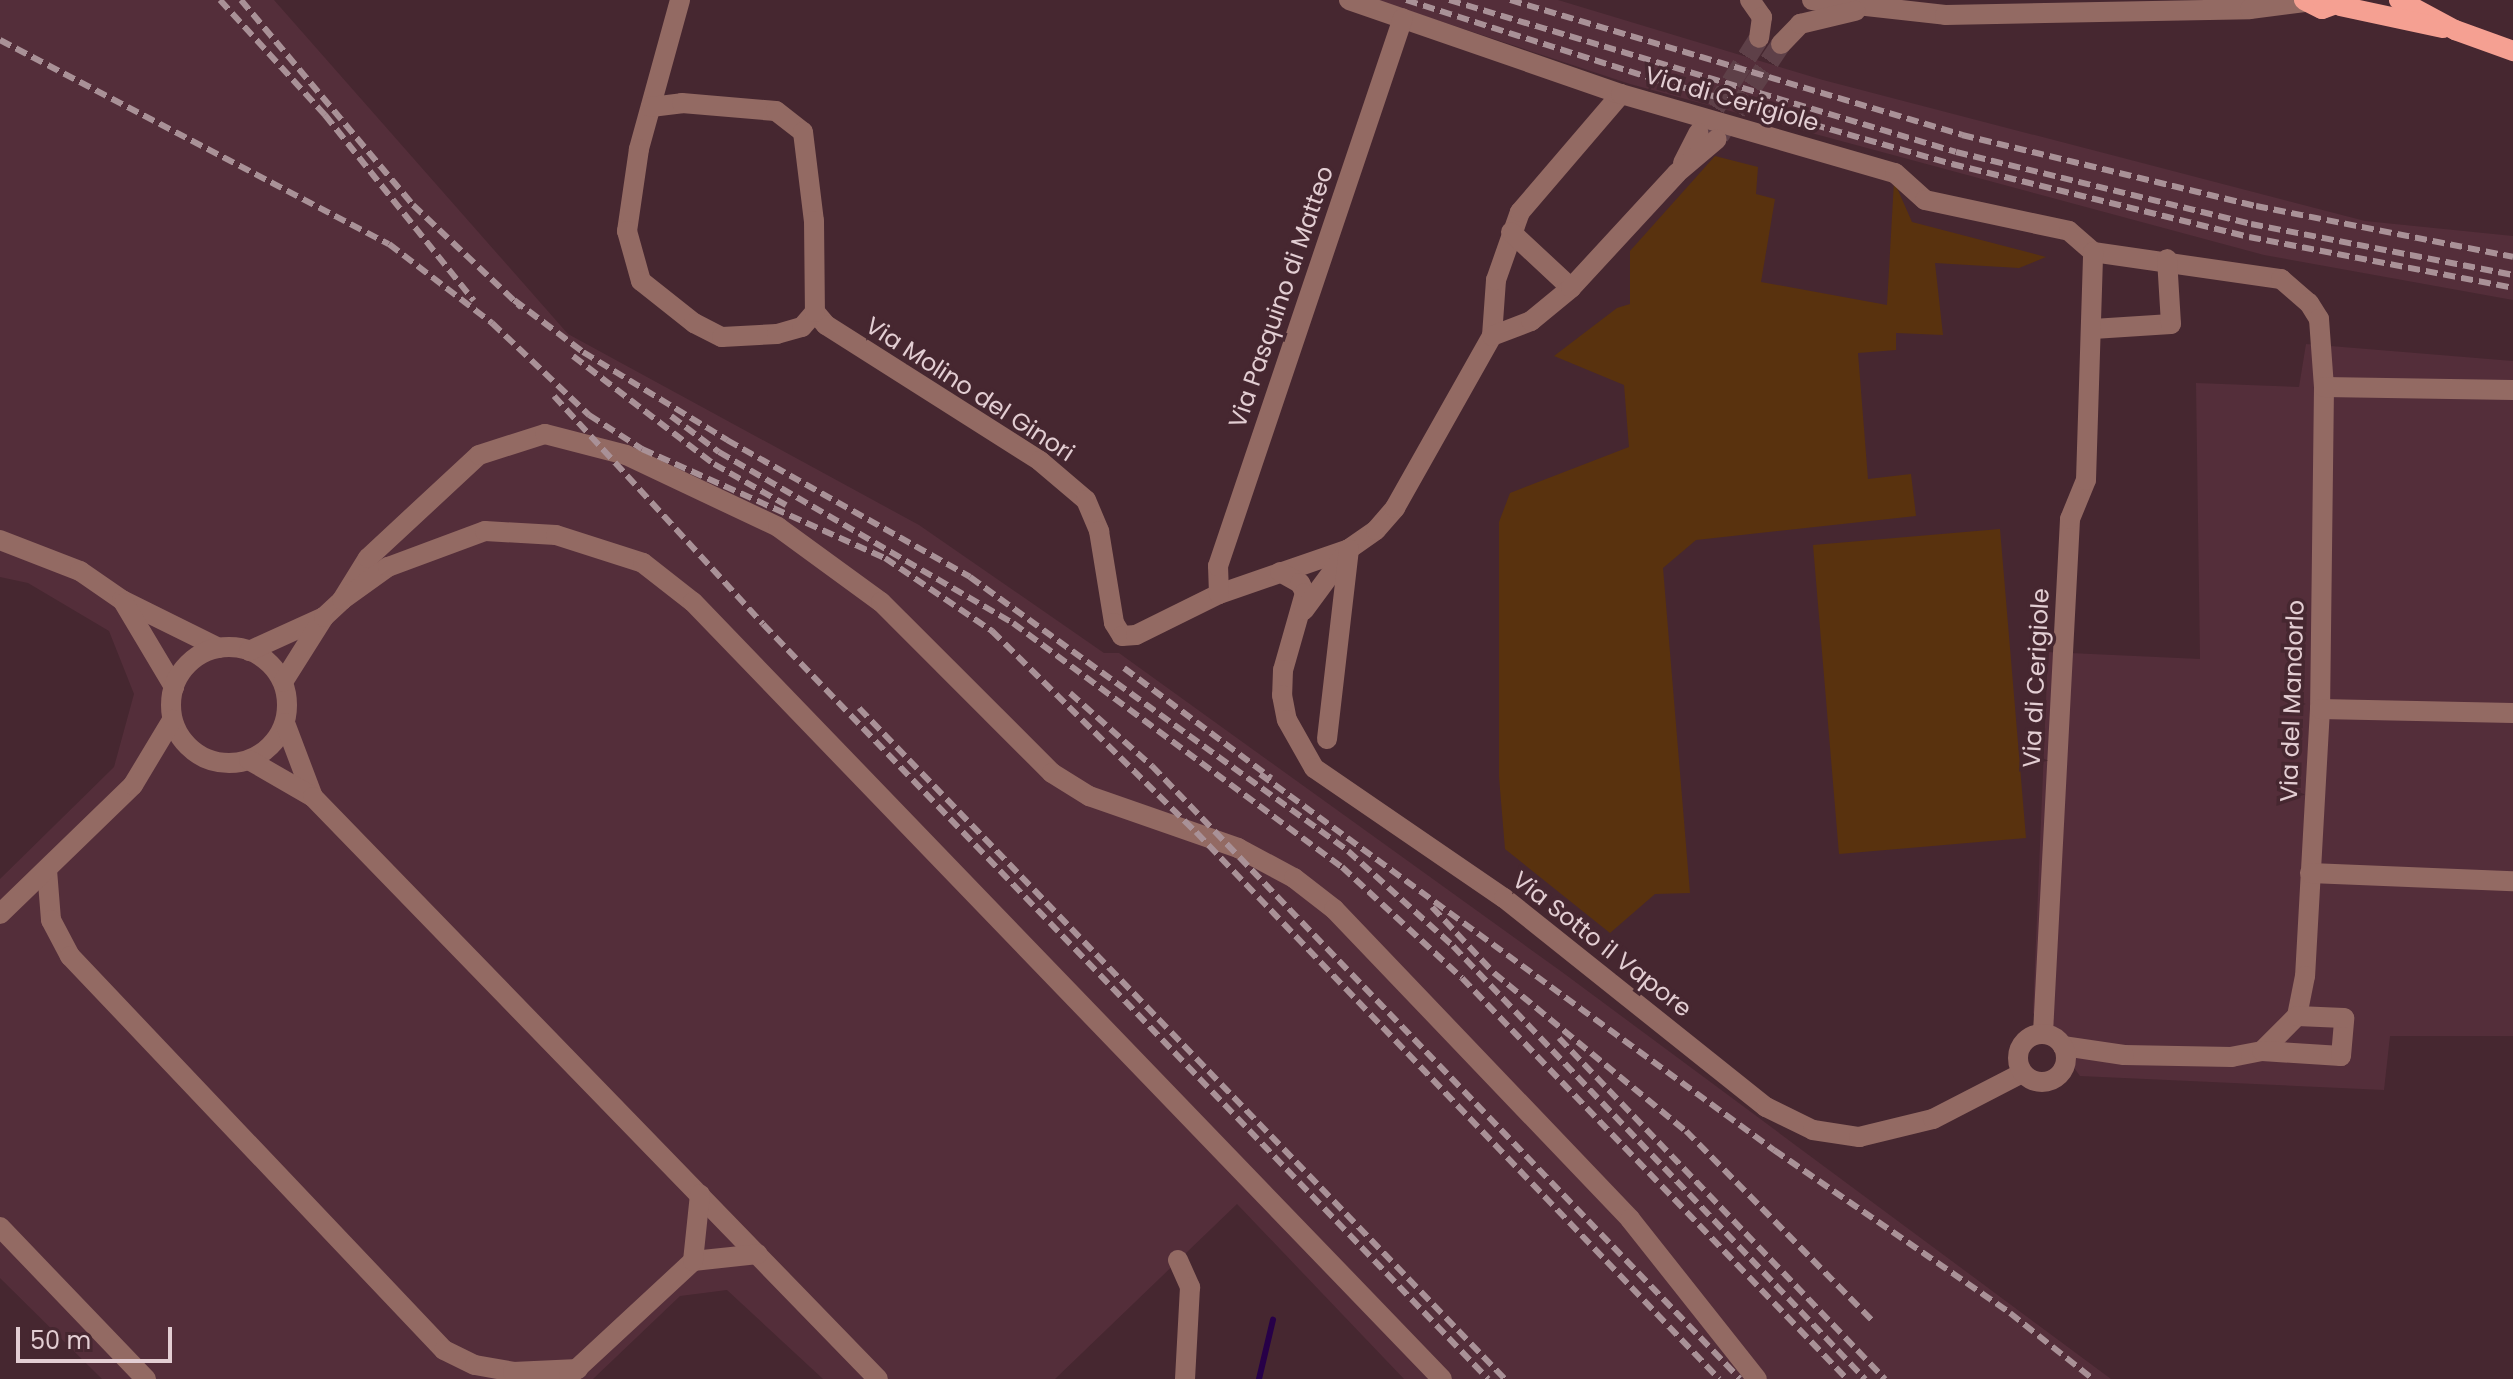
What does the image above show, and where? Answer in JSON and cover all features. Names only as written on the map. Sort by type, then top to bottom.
[{"type":"main road","points":[[2399,0],[2455,30]]},
{"type":"main road","points":[[2305,1],[2322,9],[2343,3],[2455,30],[2513,51]]},
{"type":"street","points":[[651,107],[682,103],[776,111],[803,132],[814,221],[815,312],[802,327],[777,334],[722,337],[694,323],[641,281],[627,231],[651,107],[680,0]]},
{"type":"street","points":[[1219,594],[1349,549],[1395,508],[1492,336],[1496,280],[1511,232],[1529,201],[1621,94],[1349,0]]},
{"type":"street","points":[[1750,0],[1762,17],[1759,38]]},
{"type":"street","points":[[1812,0],[1890,9],[2030,15],[2250,9],[2305,1]]},
{"type":"street","points":[[1781,44],[1800,24],[1821,17],[1890,9]]},
{"type":"street","name":"Via Pasquino di Matteo","points":[[1219,594],[1218,566],[1403,18]]},
{"type":"street","name":"Via di Cerigiole","points":[[1621,94],[1895,173],[1925,200],[2069,231],[2093,252],[2086,480],[2070,519],[2043,1033]]},
{"type":"street","points":[[1492,336],[1531,321],[1571,288],[1707,136]]},
{"type":"street","points":[[1511,232],[1571,288]]},
{"type":"street","points":[[2093,252],[2167,259],[2171,324],[2093,329]]},
{"type":"street","name":"Via del Mandorlo","points":[[2167,259],[2281,279],[2319,319],[2324,387],[2320,709],[2305,976],[2297,1016]]},
{"type":"street","name":"Via Molino del Ginori","points":[[815,312],[826,325],[1040,461],[1086,500],[1099,531],[1116,631],[1122,636],[1136,635],[1219,594]]},
{"type":"street","points":[[2324,387],[2513,390]]},
{"type":"street","points":[[342,600],[368,558],[479,455],[545,434],[626,455],[778,527],[881,602],[1052,773],[1089,796],[1238,848],[1294,878],[1334,909],[1630,1219],[1757,1379]]},
{"type":"street","points":[[313,797],[285,723],[283,682],[324,617],[388,567],[485,531],[556,535],[643,563],[693,602],[1442,1379]]},
{"type":"street","points":[[0,540],[80,571],[122,600],[219,648],[249,651],[263,658],[283,682]]},
{"type":"street","points":[[1327,739],[1349,549]]},
{"type":"street","name":"Via Sotto il Vapore","points":[[1349,549],[1304,610],[1283,670],[1282,695],[1287,720],[1314,768],[1504,898],[1766,1107],[1813,1130],[1859,1137],[1933,1119],[2022,1073]]},
{"type":"street","points":[[1280,572],[1300,583],[1304,610]]},
{"type":"street","points":[[122,600],[174,687]]},
{"type":"street","points":[[249,651],[324,617]]},
{"type":"street","points":[[0,914],[133,785],[172,720],[174,687],[191,662],[219,648]]},
{"type":"street","points":[[2320,709],[2513,713]]},
{"type":"street","points":[[172,720],[184,741],[202,757],[217,763],[249,760],[265,752],[285,723]]},
{"type":"street","points":[[249,760],[313,797],[878,1379]]},
{"type":"street","points":[[47,870],[51,920],[70,956],[444,1350],[475,1365],[513,1372],[572,1374],[693,1261],[758,1254]]},
{"type":"street","points":[[2310,873],[2513,881]]},
{"type":"street","points":[[2124,1055],[2064,1068],[2047,1081],[2022,1073],[2020,1047],[2043,1033],[2063,1046],[2124,1055],[2232,1057],[2262,1051],[2341,1056],[2344,1018],[2297,1016],[2262,1051]]},
{"type":"street","points":[[2063,1046],[2064,1068]]},
{"type":"street","points":[[693,1261],[700,1194]]},
{"type":"street","points":[[0,1227],[146,1379]]},
{"type":"street","points":[[1178,1260],[1190,1287],[1185,1379]]},
{"type":"shaded area","points":[[0,0],[274,0],[568,334],[919,525],[1104,653],[1119,653],[1562,972],[2111,1379],[1404,1379],[1237,1204],[1055,1379],[823,1379],[727,1290],[680,1296],[593,1379],[102,1379],[0,1278],[0,879],[114,767],[134,694],[109,631],[28,583],[0,577]]},
{"type":"shaded area","points":[[1376,0],[1558,0],[1823,80],[2365,221],[2513,236],[2513,300],[2264,255],[1630,84]]},
{"type":"shaded area","points":[[1715,156],[1758,167],[1756,194],[1775,199],[1761,282],[1887,305],[1894,181],[1912,222],[2046,257],[2019,268],[1935,263],[1943,335],[1896,333],[1896,350],[1858,353],[1868,479],[1911,474],[1916,516],[1696,540],[1663,568],[1690,893],[1655,894],[1610,933],[1505,849],[1499,777],[1499,522],[1510,493],[1629,447],[1624,385],[1554,356],[1617,308],[1630,304],[1630,251]]},
{"type":"shaded area","points":[[2306,344],[2513,361],[2513,1036],[2390,1036],[2384,1090],[2080,1076],[2033,1013],[2048,652],[2200,659],[2196,383],[2299,387]]},
{"type":"shaded area","points":[[2000,529],[2026,838],[1839,854],[1813,545]]},
{"type":"waterway","points":[[1259,1379],[1273,1320]]},
{"type":"tunnel","points":[[1699,133],[1759,38]]},
{"type":"tunnel","points":[[1719,136],[1781,44]]},
{"type":"railway","points":[[220,0],[325,115],[474,301]]},
{"type":"railway","points":[[241,0],[413,205],[521,307]]},
{"type":"railway","points":[[1406,0],[1657,80],[1952,164],[2249,237],[2513,288]]},
{"type":"railway","points":[[1449,0],[1956,152],[2251,224],[2513,275]]},
{"type":"railway","points":[[1510,0],[1962,135],[2256,206],[2513,257]]},
{"type":"railway","points":[[0,40],[389,244],[492,323],[589,415],[642,449],[885,558],[992,631],[1196,832],[1719,1379]]},
{"type":"railway","points":[[514,300],[583,352],[727,440],[970,577],[1348,851],[1453,946],[1865,1379]]},
{"type":"railway","points":[[573,356],[714,464],[786,505]]},
{"type":"railway","points":[[554,396],[763,624],[1488,1379]]},
{"type":"railway","points":[[671,416],[719,452],[1013,623],[1342,867],[1462,978],[1847,1379]]},
{"type":"railway","points":[[1124,668],[1271,778]]},
{"type":"railway","points":[[1070,693],[1152,766],[1740,1379]]},
{"type":"railway","points":[[859,708],[1505,1379]]},
{"type":"railway","points":[[1260,774],[1774,1150],[2010,1313],[2093,1379]]},
{"type":"railway","points":[[1432,907],[1494,973],[1686,1131],[1872,1320]]},
{"type":"railway","points":[[1559,1038],[1885,1379]]}]
